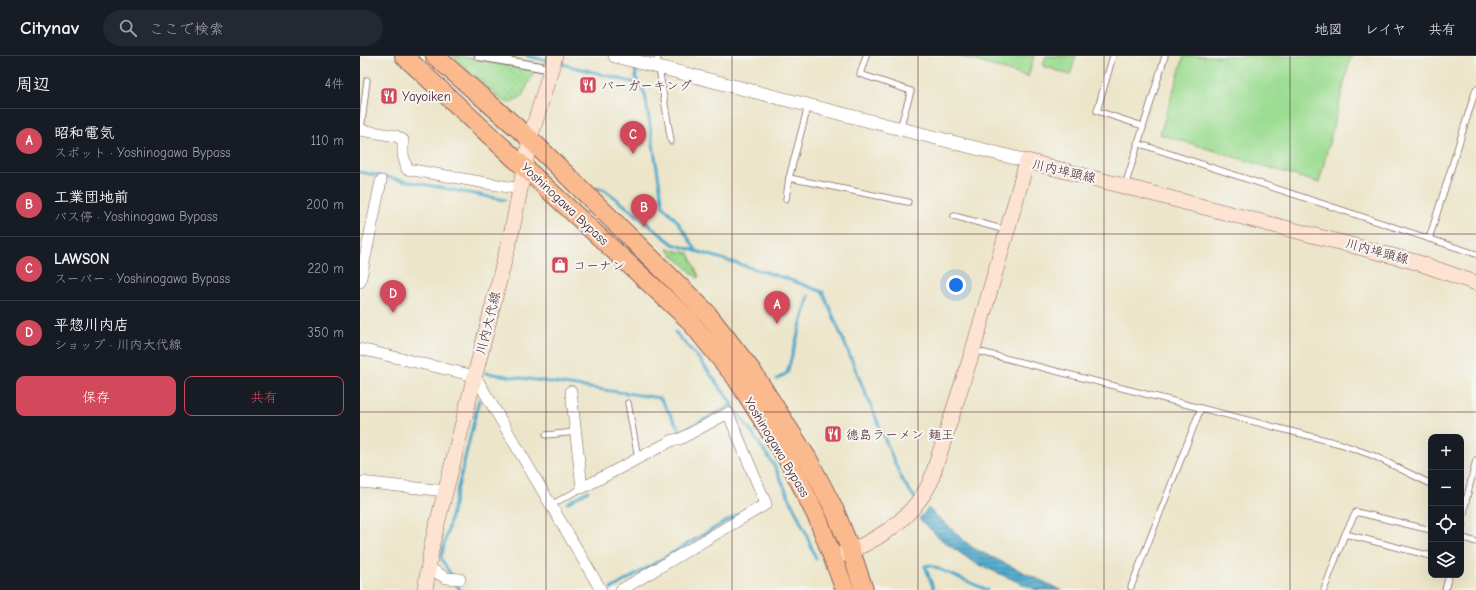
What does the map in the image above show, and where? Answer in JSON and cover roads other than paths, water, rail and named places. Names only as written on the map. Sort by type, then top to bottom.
[{"type":"highway","name":"Yoshinogawa Bypass","points":[[404,56],[689,320],[736,378],[791,465],[818,518],[845,590]]},
{"type":"highway","name":"Yoshinogawa Bypass","points":[[436,56],[530,139],[706,312],[752,371],[808,459],[835,511],[852,551],[864,590]]},
{"type":"main road","name":"川内大代線","points":[[425,590],[432,544],[512,230],[530,139],[550,63]]},
{"type":"main road","name":"川内埠頭線","points":[[833,558],[852,551],[884,533],[910,513],[923,496],[940,454],[973,350],[1027,161],[1416,262],[1476,283]]},
{"type":"street","points":[[478,56],[550,63]]},
{"type":"street","points":[[620,57],[654,62],[1027,161]]},
{"type":"street","points":[[361,130],[396,136],[403,140],[403,155],[407,169],[520,189]]},
{"type":"street","points":[[360,282],[381,181]]},
{"type":"street","points":[[360,348],[475,376],[601,590]]},
{"type":"street","points":[[571,391],[582,488],[673,440],[680,440],[728,413],[766,504],[621,590]]},
{"type":"street","points":[[360,482],[446,491]]},
{"type":"street","points":[[429,568],[446,578],[460,579]]},
{"type":"lane","points":[[866,56],[860,74],[911,91],[900,128]]},
{"type":"lane","points":[[1113,56],[1097,111],[1143,126]]},
{"type":"lane","points":[[1125,186],[1165,56]]},
{"type":"lane","points":[[654,62],[672,141]]},
{"type":"lane","points":[[361,130],[367,80]]},
{"type":"lane","points":[[1429,239],[1476,89]]},
{"type":"lane","points":[[786,199],[789,178],[808,104]]},
{"type":"lane","points":[[1137,143],[1476,254]]},
{"type":"lane","points":[[789,178],[908,202]]},
{"type":"lane","points":[[954,216],[1007,230]]},
{"type":"lane","points":[[973,350],[1341,444],[1374,456],[1428,483]]},
{"type":"lane","points":[[628,403],[638,458]]},
{"type":"lane","points":[[1130,587],[1200,408]]},
{"type":"lane","points":[[546,435],[576,432]]},
{"type":"lane","points":[[1464,500],[1476,460]]},
{"type":"lane","points":[[551,505],[582,488]]},
{"type":"lane","points":[[1324,590],[1345,534],[1356,512],[1428,529]]},
{"type":"lane","points":[[1345,534],[1428,555]]},
{"type":"lane","points":[[1464,538],[1476,542]]},
{"type":"lane","points":[[1445,590],[1448,578]]},
{"type":"water","points":[[928,508],[973,548],[1061,590],[1036,590],[973,562],[943,541],[919,519]]},
{"type":"waterway","points":[[527,56],[549,61]]},
{"type":"waterway","points":[[558,63],[640,84]]},
{"type":"waterway","points":[[635,65],[636,78],[645,94],[663,206],[678,222],[696,250]]},
{"type":"waterway","points":[[360,172],[505,200]]},
{"type":"waterway","points":[[598,188],[605,190],[673,244],[785,278],[823,292],[902,480],[915,498]]},
{"type":"waterway","points":[[777,379],[787,373],[809,296]]},
{"type":"waterway","points":[[675,332],[700,360],[774,465],[805,531],[816,559]]},
{"type":"waterway","points":[[486,373],[660,398],[681,432],[731,405]]},
{"type":"waterway","points":[[451,575],[441,558],[479,400]]},
{"type":"waterway","points":[[567,503],[588,491]]},
{"type":"waterway","points":[[611,589],[757,503]]},
{"type":"waterway","points":[[934,590],[925,566],[930,565],[987,590]]},
{"type":"waterway","points":[[455,581],[460,590]]},
{"type":"place","name":"バーガーキング","points":[[588,85]]},
{"type":"place","name":"Yayoiken","points":[[389,96]]},
{"type":"place","name":"LAWSON","points":[[633,154]]},
{"type":"place","name":"工業団地前","points":[[644,227]]},
{"type":"place","name":"コーナン","points":[[560,265]]},
{"type":"place","name":"平惣川内店","points":[[393,313]]},
{"type":"place","name":"昭和電気","points":[[777,324]]},
{"type":"place","name":"徳島ラーメン 麺王","points":[[833,434]]}]
